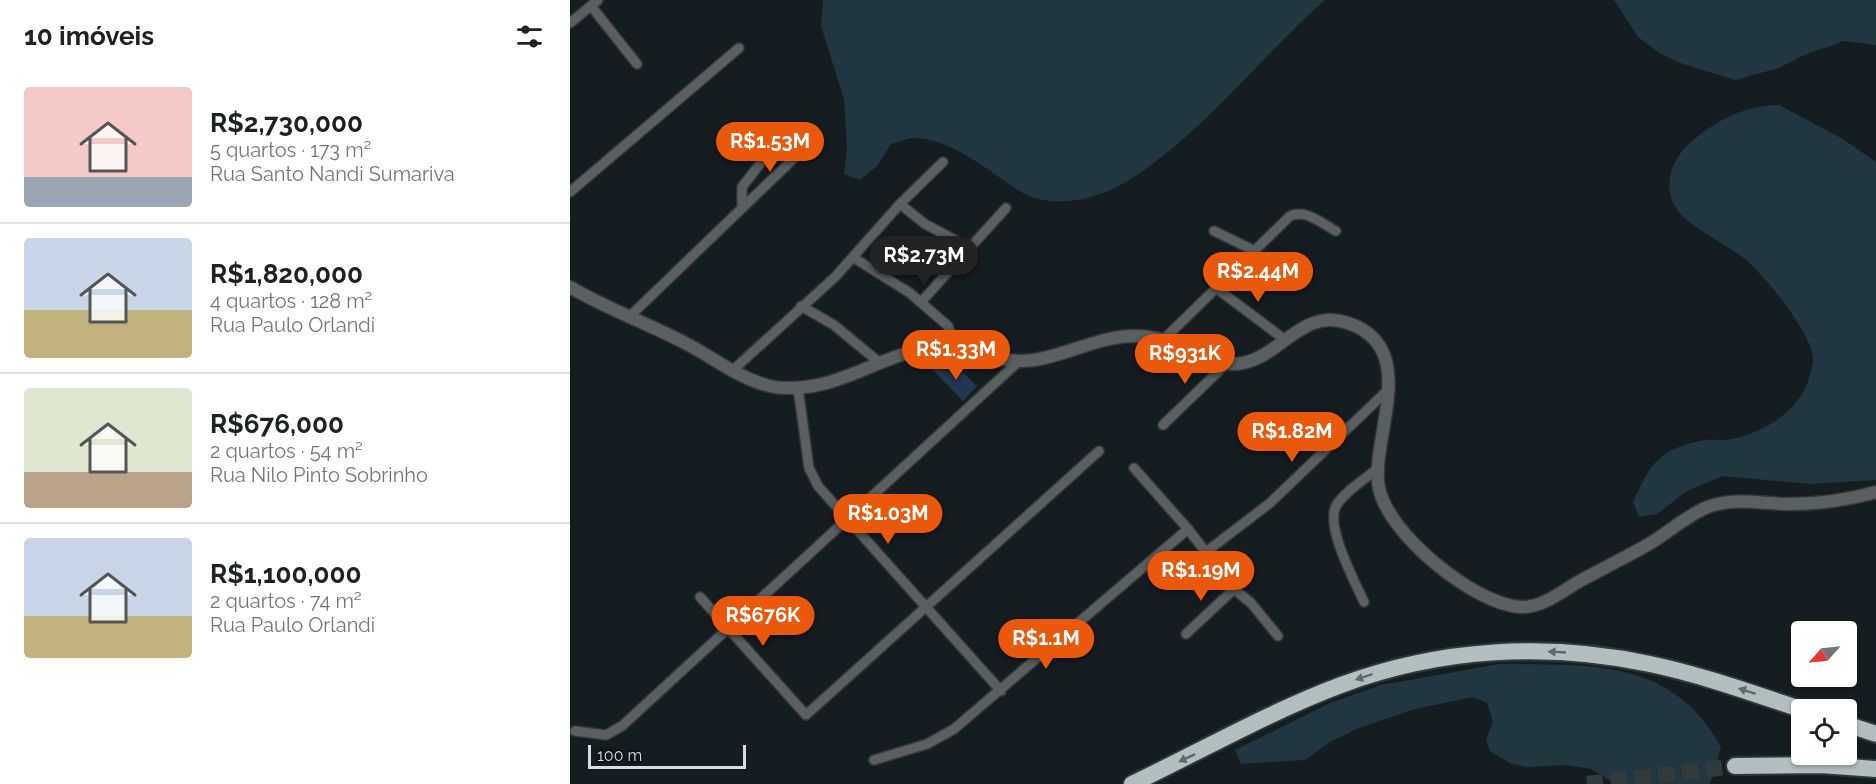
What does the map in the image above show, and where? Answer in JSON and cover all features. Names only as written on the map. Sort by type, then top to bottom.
[{"type":"highway","points":[[1131,784],[1283,710],[1341,685],[1408,665],[1477,653],[1532,651],[1612,657],[1688,673],[1791,706]]},
{"type":"highway","points":[[1857,728],[1876,734]]},
{"type":"highway","points":[[1735,766],[1821,765],[1876,769]]},
{"type":"street","points":[[570,23],[595,3],[637,64]]},
{"type":"street","points":[[570,192],[740,48]]},
{"type":"street","points":[[742,208],[742,187],[763,160],[769,134]]},
{"type":"street","points":[[628,318],[816,137]]},
{"type":"street","points":[[733,370],[854,258],[900,204],[943,162]]},
{"type":"street","points":[[900,204],[925,224],[970,248]]},
{"type":"street","points":[[921,302],[1005,208]]},
{"type":"street","points":[[1163,340],[1282,223],[1298,213],[1305,214],[1336,231]]},
{"type":"street","points":[[1214,231],[1253,250]]},
{"type":"street","points":[[854,258],[921,302],[948,326],[955,348]]},
{"type":"street","points":[[570,287],[628,318],[666,333],[733,370],[772,386],[798,388],[836,381],[926,348],[955,348],[1018,362],[1047,357],[1112,338],[1131,336],[1163,340],[1226,364],[1239,365],[1254,360],[1307,324],[1336,320],[1350,323],[1362,330],[1379,348],[1389,374],[1390,388],[1377,469],[1382,499],[1390,513],[1437,566],[1482,594],[1520,607],[1555,597],[1650,543],[1687,518],[1718,503],[1808,503],[1839,500],[1876,492]]},
{"type":"street","points":[[1216,288],[1284,339]]},
{"type":"street","points":[[801,306],[834,325],[880,363]]},
{"type":"street","points":[[575,731],[611,733],[1018,362]]},
{"type":"street","points":[[1163,425],[1226,364]]},
{"type":"street","points":[[798,388],[812,478],[1001,691]]},
{"type":"street","points":[[1206,552],[1270,503],[1390,388]]},
{"type":"street","points":[[700,597],[806,715],[1099,451]]},
{"type":"street","points":[[1134,468],[1188,529],[1234,590],[1251,603],[1278,636]]},
{"type":"street","points":[[1364,602],[1337,538],[1333,515],[1342,498],[1377,469]]},
{"type":"street","points":[[873,760],[940,738],[1001,691],[1188,529]]},
{"type":"street","points":[[1186,634],[1234,590]]},
{"type":"shaded area","points":[[823,0],[1325,0],[1205,119],[1154,163],[1126,182],[1101,194],[1072,201],[1058,201],[1030,196],[958,151],[931,140],[918,138],[891,144],[877,166],[860,180],[844,174],[847,149],[844,99],[821,26]]},
{"type":"shaded area","points":[[1614,0],[1876,0],[1876,45],[1844,41],[1802,56],[1779,68],[1735,80],[1680,63],[1658,52],[1638,37]]},
{"type":"shaded area","points":[[1779,105],[1843,139],[1876,162],[1876,480],[1810,484],[1723,476],[1687,491],[1657,514],[1639,517],[1633,502],[1647,473],[1663,455],[1693,442],[1732,439],[1767,426],[1796,402],[1808,381],[1813,361],[1811,348],[1805,334],[1784,303],[1750,263],[1683,217],[1673,202],[1670,192],[1669,182],[1674,164],[1693,140],[1713,125],[1733,115],[1755,108]]},
{"type":"shaded area","points":[[1500,664],[1596,667],[1626,672],[1653,681],[1678,696],[1701,718],[1721,747],[1710,784],[1616,784],[1591,769],[1566,765],[1526,767],[1510,763],[1490,751],[1486,739],[1493,722],[1487,703],[1473,697],[1415,709],[1359,728],[1330,742],[1305,760],[1241,764],[1235,750],[1330,703],[1381,685]]},
{"type":"building","points":[[941,363],[950,371],[957,367],[977,386],[963,401],[933,370]]},
{"type":"tunnel","points":[[1587,784],[1735,766]]}]
